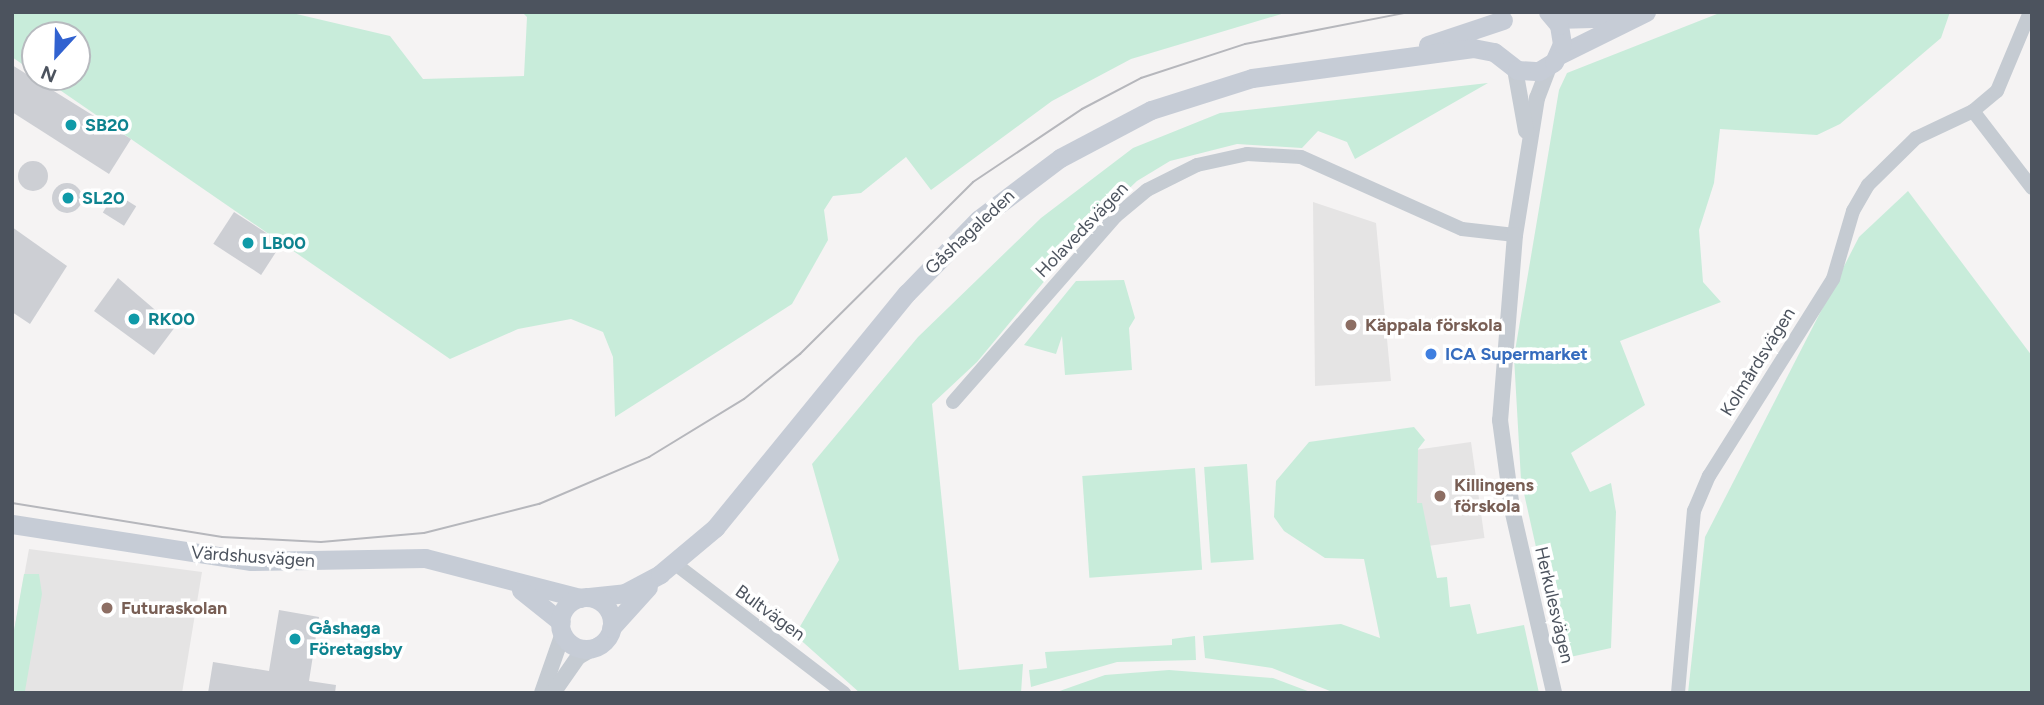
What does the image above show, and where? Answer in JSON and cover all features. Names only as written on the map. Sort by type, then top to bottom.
[{"type":"main road","name":"Gåshagaleden","points":[[1554,61],[1563,39],[1551,14],[1642,14]]},
{"type":"main road","name":"Gåshagaleden","points":[[611,628],[667,568],[748,493],[915,284],[979,219],[1033,176],[1110,130],[1197,92],[1387,58],[1474,48],[1509,64],[1554,61],[1642,14]]},
{"type":"main road","name":"Gåshagaleden","points":[[1509,15],[1497,38],[1509,64]]},
{"type":"main road","name":"Gåshagaleden","points":[[1387,58],[1509,15]]},
{"type":"main road","name":"Värdshusvägen","points":[[12,524],[202,556],[288,563],[425,558],[584,597]]},
{"type":"main road","name":"Gåshagaleden","points":[[584,597],[625,593],[667,568]]},
{"type":"main road","name":"Värdshusvägen","points":[[494,574],[562,628]]},
{"type":"main road","points":[[584,597],[607,607],[611,628],[599,645],[577,647],[562,628],[565,607],[584,597]]},
{"type":"street","name":"Kolmårdsvägen","points":[[1678,693],[1691,524],[1709,476],[1833,279],[1853,211],[1868,185],[1930,128],[1973,111],[1997,91],[2030,12]]},
{"type":"street","name":"Herkulesvägen","points":[[1554,61],[1528,151],[1516,235],[1500,420],[1510,498],[1554,693]]},
{"type":"street","name":"Herkulesvägen","points":[[1509,64],[1528,151]]},
{"type":"street","points":[[1973,111],[2032,188]]},
{"type":"street","name":"Holavedsvägen","points":[[953,402],[1116,216],[1147,190],[1197,165],[1247,153],[1301,157],[1462,229],[1516,235]]},
{"type":"street","name":"Bultvägen","points":[[667,568],[844,693]]},
{"type":"street","points":[[542,693],[562,628]]},
{"type":"street","points":[[553,693],[578,657],[599,645]]},
{"type":"shaded area","name":"Käppala förskola","points":[[1313,202],[1376,223],[1391,381],[1315,386]]},
{"type":"shaded area","name":"Killingens förskola","points":[[1471,442],[1484,538],[1405,549],[1392,453]]},
{"type":"shaded area","name":"Futuraskolan","points":[[29,549],[202,572],[182,693],[12,693],[12,642]]},
{"type":"green space","points":[[12,12],[288,12],[390,36],[423,79],[524,76],[527,17],[522,12],[1288,12],[1131,59],[1052,101],[931,190],[906,157],[861,193],[833,196],[824,210],[828,240],[792,304],[615,417],[613,357],[603,332],[571,319],[518,329],[450,359],[61,91],[91,91],[91,21],[21,21],[21,63],[12,57]]},
{"type":"green space","points":[[1722,12],[1950,12],[1941,38],[1840,124],[1817,135],[1720,129],[1714,183],[1699,230],[1703,282],[1721,302],[1620,341],[1645,405],[1571,453],[1590,492],[1611,483],[1616,512],[1611,648],[1561,659],[1521,480],[1514,357],[1559,90],[1567,73]]},
{"type":"green space","points":[[1488,83],[1355,159],[1347,142],[1318,131],[1302,148],[1237,144],[1170,161],[1137,181],[1091,225],[977,362],[932,404],[959,670],[1023,664],[1021,693],[860,693],[795,635],[839,560],[812,464],[918,337],[1041,218],[1133,148],[1220,113]]},
{"type":"green space","points":[[1908,191],[2032,356],[2032,693],[1688,693],[1705,537],[1859,237]]},
{"type":"green space","points":[[1124,280],[1135,318],[1129,328],[1132,370],[1065,375],[1062,336],[1056,354],[1024,345],[1076,281]]},
{"type":"green space","points":[[1414,427],[1425,440],[1418,449],[1417,503],[1422,503],[1437,578],[1447,577],[1450,607],[1470,604],[1477,634],[1524,625],[1539,693],[1335,693],[1272,668],[1205,658],[1203,636],[1341,624],[1380,638],[1364,559],[1325,558],[1284,531],[1274,517],[1276,481],[1309,442]]},
{"type":"green space","points":[[1247,464],[1254,560],[1211,563],[1204,467]]},
{"type":"green space","points":[[1195,468],[1202,570],[1089,578],[1082,476]]},
{"type":"green space","points":[[24,574],[39,574],[42,594],[25,691],[12,693],[12,642]]},
{"type":"green space","points":[[1195,636],[1196,660],[1117,662],[1031,687],[1029,670],[1047,668],[1045,652],[1172,645],[1172,639]]},
{"type":"green space","points":[[1169,670],[1273,678],[1313,693],[1054,693],[1105,675]]},
{"type":"building","name":"SB20","points":[[12,65],[21,71],[21,91],[54,91],[131,139],[109,174],[12,112]]},
{"type":"building","points":[[33,161],[39,162],[47,170],[47,182],[39,190],[33,191],[27,190],[19,182],[18,176],[19,170],[27,162]]},
{"type":"building","name":"SL20","points":[[67,183],[78,187],[82,198],[78,209],[67,213],[56,209],[52,198],[56,187]]},
{"type":"building","points":[[115,193],[136,206],[124,226],[103,213]]},
{"type":"building","name":"LB00","points":[[234,212],[282,243],[261,275],[213,244]]},
{"type":"building","points":[[12,227],[67,266],[30,324],[12,312]]},
{"type":"building","name":"RK00","points":[[118,278],[175,327],[154,355],[94,311]]},
{"type":"building","name":"Gåshaga Företagsby","points":[[279,610],[319,617],[309,681],[336,685],[335,693],[208,693],[213,662],[269,671]]},
{"type":"tram line","points":[[12,503],[222,537],[321,542],[424,533],[539,504],[649,457],[744,399],[800,354],[973,182],[1082,109],[1141,78],[1245,44],[1409,12]]},
{"type":"place","name":"SB20","points":[[71,125]]},
{"type":"place","name":"SL20","points":[[68,198]]},
{"type":"place","name":"LB00","points":[[248,243]]},
{"type":"place","name":"RK00","points":[[134,319]]},
{"type":"place","name":"Käppala förskola","points":[[1351,325]]},
{"type":"place","name":"ICA Supermarket","points":[[1431,354]]},
{"type":"place","name":"Killingens förskola","points":[[1440,496]]},
{"type":"place","name":"Futuraskolan","points":[[107,608]]},
{"type":"place","name":"Gåshaga Företagsby","points":[[295,639]]}]
